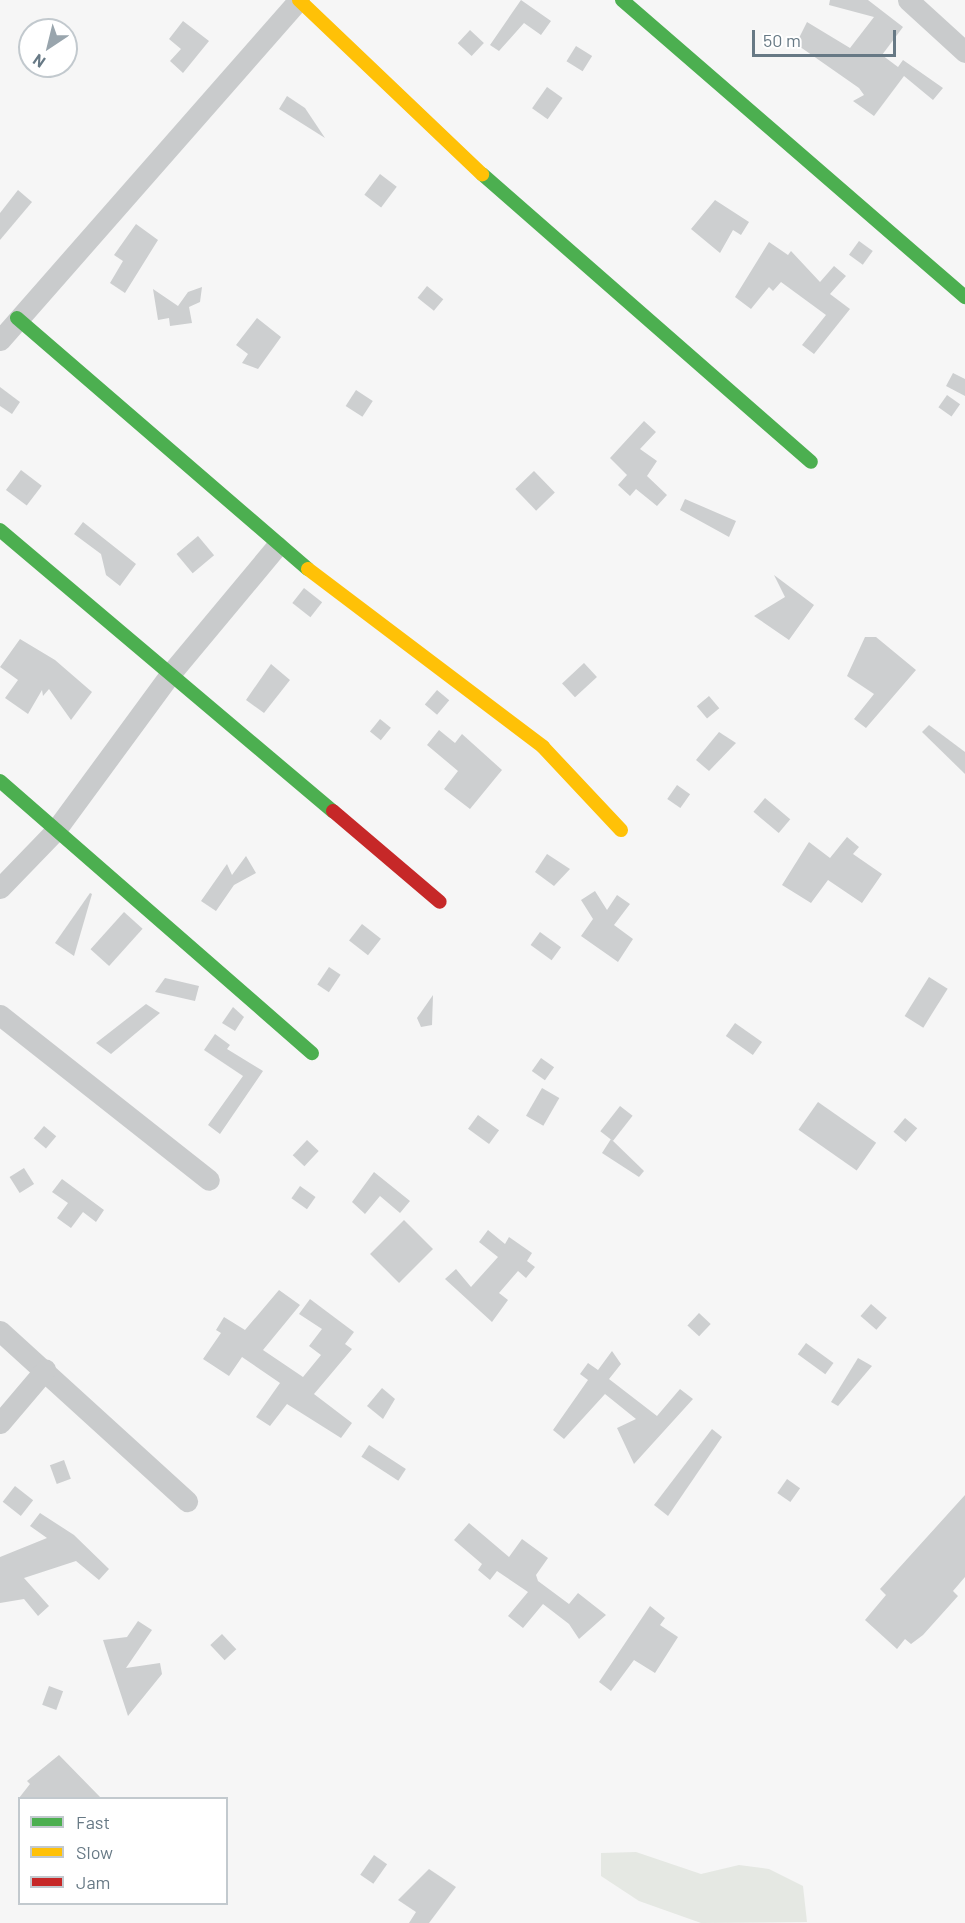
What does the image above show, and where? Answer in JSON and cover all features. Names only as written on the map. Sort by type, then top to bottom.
[{"type":"street","points":[[0,340],[299,0],[541,231],[811,462]]},
{"type":"street","points":[[622,0],[965,297]]},
{"type":"street","points":[[908,0],[965,52]]},
{"type":"street","points":[[17,318],[277,546],[543,747],[621,830]]},
{"type":"street","points":[[0,530],[440,902]]},
{"type":"street","points":[[0,888],[55,831],[171,674],[277,546]]},
{"type":"street","points":[[0,781],[312,1053]]},
{"type":"street","points":[[0,1015],[209,1180]]},
{"type":"street","points":[[0,1331],[187,1501]]},
{"type":"street","points":[[0,1423],[45,1370]]},
{"type":"shaded area","points":[[636,1852],[701,1874],[739,1865],[769,1869],[803,1886],[807,1922],[701,1923],[639,1901],[601,1876],[601,1853]]},
{"type":"building","points":[[521,0],[551,21],[541,35],[524,23],[499,51],[490,45]]},
{"type":"building","points":[[830,0],[868,0],[903,27],[882,55],[898,67],[903,60],[943,88],[933,100],[904,76],[874,116],[853,101],[864,95],[859,88],[796,44],[807,22],[850,48],[874,17],[829,5]]},
{"type":"building","points":[[183,21],[209,41],[183,73],[170,61],[181,49],[169,39]]},
{"type":"building","points":[[470,30],[484,43],[472,56],[458,43]]},
{"type":"building","points":[[576,46],[592,56],[583,71],[566,61]]},
{"type":"building","points":[[547,87],[563,98],[548,119],[532,108]]},
{"type":"building","points":[[287,96],[305,108],[325,138],[279,109]]},
{"type":"building","points":[[380,174],[397,187],[381,207],[364,195]]},
{"type":"building","points":[[18,190],[32,202],[0,240],[0,213]]},
{"type":"building","points":[[715,200],[749,222],[741,235],[733,230],[720,253],[691,229]]},
{"type":"building","points":[[136,224],[158,240],[125,293],[110,283],[123,261],[114,255]]},
{"type":"building","points":[[859,241],[873,251],[863,265],[849,255]]},
{"type":"building","points":[[769,242],[788,255],[791,251],[820,282],[834,266],[846,276],[830,294],[850,309],[814,354],[802,345],[826,315],[781,282],[773,291],[769,287],[751,309],[735,297]]},
{"type":"building","points":[[427,286],[443,299],[434,311],[418,298]]},
{"type":"building","points":[[202,287],[200,302],[189,307],[192,323],[170,326],[169,318],[158,320],[153,289],[178,306],[188,292]]},
{"type":"building","points":[[257,318],[281,337],[258,369],[242,363],[248,354],[236,345]]},
{"type":"building","points":[[953,373],[965,379],[965,396],[946,386]]},
{"type":"building","points":[[0,387],[20,402],[12,414],[0,406]]},
{"type":"building","points":[[356,390],[373,401],[362,417],[346,406]]},
{"type":"building","points":[[947,395],[960,404],[952,416],[938,407]]},
{"type":"building","points":[[644,421],[656,432],[640,449],[657,461],[647,476],[667,495],[657,506],[636,489],[630,496],[618,485],[627,475],[610,458]]},
{"type":"building","points":[[21,470],[42,486],[27,506],[6,490]]},
{"type":"building","points":[[534,471],[555,493],[536,511],[515,489]]},
{"type":"building","points":[[685,499],[736,521],[729,537],[680,510]]},
{"type":"building","points":[[83,522],[136,564],[120,586],[106,575],[101,554],[74,534]]},
{"type":"building","points":[[198,536],[214,555],[193,573],[177,554]]},
{"type":"building","points":[[774,575],[814,605],[789,640],[754,616],[785,597]]},
{"type":"building","points":[[304,588],[322,602],[310,617],[292,603]]},
{"type":"building","points":[[865,637],[876,637],[916,670],[866,728],[854,719],[874,694],[847,676]]},
{"type":"building","points":[[20,639],[55,660],[92,692],[71,720],[49,689],[43,696],[42,690],[28,714],[5,698],[18,680],[0,667]]},
{"type":"building","points":[[584,663],[597,677],[575,697],[562,683]]},
{"type":"building","points":[[271,664],[290,680],[264,713],[246,700]]},
{"type":"building","points":[[437,690],[449,700],[437,715],[425,705]]},
{"type":"building","points":[[709,696],[719,708],[707,719],[697,706]]},
{"type":"building","points":[[380,719],[391,728],[381,740],[370,731]]},
{"type":"building","points":[[929,725],[965,752],[965,774],[922,732]]},
{"type":"building","points":[[439,730],[455,743],[462,734],[502,770],[470,809],[444,789],[458,771],[427,745]]},
{"type":"building","points":[[719,732],[736,743],[709,771],[696,760]]},
{"type":"building","points":[[677,785],[690,794],[680,808],[667,799]]},
{"type":"building","points":[[765,798],[790,819],[779,833],[753,812]]},
{"type":"building","points":[[847,837],[859,847],[853,854],[882,874],[862,903],[828,880],[811,903],[782,885],[809,842],[830,858]]},
{"type":"building","points":[[547,854],[570,869],[554,886],[535,872]]},
{"type":"building","points":[[246,856],[256,873],[234,885],[216,911],[201,901],[227,864],[232,875]]},
{"type":"building","points":[[595,891],[607,910],[617,895],[630,904],[614,925],[633,939],[618,962],[581,936],[593,919],[581,900]]},
{"type":"building","points":[[90,893],[92,894],[74,956],[55,943]]},
{"type":"building","points":[[124,912],[143,929],[109,966],[91,949]]},
{"type":"building","points":[[362,924],[381,939],[368,955],[349,941]]},
{"type":"building","points":[[540,932],[561,947],[552,960],[531,945]]},
{"type":"building","points":[[329,967],[341,975],[329,992],[317,984]]},
{"type":"building","points":[[929,977],[948,989],[923,1028],[905,1016]]},
{"type":"building","points":[[165,978],[199,986],[195,1001],[155,992]]},
{"type":"building","points":[[433,995],[432,1025],[421,1027],[417,1018]]},
{"type":"building","points":[[146,1004],[160,1013],[111,1054],[96,1043]]},
{"type":"building","points":[[233,1007],[244,1017],[235,1031],[222,1023]]},
{"type":"building","points":[[735,1023],[762,1042],[753,1055],[726,1036]]},
{"type":"building","points":[[215,1034],[230,1045],[227,1049],[263,1071],[220,1134],[208,1125],[243,1076],[204,1050]]},
{"type":"building","points":[[541,1058],[554,1067],[545,1080],[532,1071]]},
{"type":"building","points":[[542,1088],[559,1098],[543,1126],[526,1116]]},
{"type":"building","points":[[818,1102],[876,1143],[857,1171],[798,1130]]},
{"type":"building","points":[[620,1106],[633,1116],[613,1141],[600,1131]]},
{"type":"building","points":[[478,1115],[499,1130],[489,1144],[468,1129]]},
{"type":"building","points":[[905,1118],[917,1128],[906,1142],[893,1132]]},
{"type":"building","points":[[44,1126],[56,1136],[46,1149],[34,1138]]},
{"type":"building","points":[[611,1139],[644,1171],[639,1177],[602,1153]]},
{"type":"building","points":[[307,1140],[319,1151],[304,1166],[293,1155]]},
{"type":"building","points":[[24,1168],[34,1184],[20,1193],[10,1177]]},
{"type":"building","points":[[374,1172],[410,1201],[400,1213],[380,1196],[365,1214],[352,1202]]},
{"type":"building","points":[[62,1179],[104,1210],[96,1222],[83,1212],[71,1228],[57,1218],[68,1203],[52,1192]]},
{"type":"building","points":[[300,1186],[316,1197],[307,1209],[291,1198]]},
{"type":"building","points":[[404,1220],[433,1249],[399,1283],[370,1254]]},
{"type":"building","points":[[488,1230],[505,1244],[509,1237],[532,1253],[527,1261],[535,1267],[526,1278],[518,1271],[499,1293],[508,1300],[492,1322],[445,1279],[456,1269],[471,1287],[498,1257],[479,1242]]},
{"type":"building","points":[[279,1290],[300,1305],[263,1350],[303,1377],[321,1355],[309,1346],[322,1329],[299,1314],[310,1299],[354,1332],[345,1344],[352,1349],[314,1394],[352,1423],[341,1438],[287,1404],[270,1426],[256,1417],[280,1383],[242,1357],[229,1376],[203,1359],[221,1333],[216,1330],[224,1317],[245,1330]]},
{"type":"building","points":[[871,1304],[887,1318],[876,1330],[861,1316]]},
{"type":"building","points":[[699,1313],[711,1324],[699,1336],[687,1325]]},
{"type":"building","points":[[806,1343],[834,1363],[825,1374],[798,1354]]},
{"type":"building","points":[[612,1351],[621,1364],[609,1379],[657,1416],[680,1389],[693,1399],[634,1464],[617,1428],[636,1419],[605,1394],[564,1439],[553,1430],[588,1380],[580,1374],[588,1363],[598,1370]]},
{"type":"building","points":[[858,1358],[872,1366],[838,1406],[831,1402]]},
{"type":"building","points":[[382,1388],[395,1399],[383,1419],[367,1406]]},
{"type":"building","points":[[712,1429],[722,1437],[668,1516],[654,1505]]},
{"type":"building","points":[[369,1445],[406,1469],[398,1481],[361,1457]]},
{"type":"building","points":[[64,1460],[71,1479],[57,1484],[50,1465]]},
{"type":"building","points":[[787,1479],[800,1488],[790,1502],[777,1493]]},
{"type":"building","points":[[15,1486],[33,1500],[21,1516],[3,1502]]},
{"type":"building","points":[[965,1495],[965,1577],[953,1591],[958,1596],[923,1635],[911,1644],[905,1639],[897,1649],[865,1620],[886,1595],[880,1589]]},
{"type":"building","points":[[40,1513],[74,1535],[109,1569],[99,1580],[76,1561],[24,1578],[49,1606],[38,1616],[24,1599],[0,1603],[0,1557],[47,1538],[30,1526]]},
{"type":"building","points":[[469,1523],[509,1557],[522,1539],[548,1558],[536,1575],[538,1581],[569,1604],[578,1593],[606,1615],[579,1639],[569,1624],[543,1604],[523,1628],[508,1616],[528,1592],[497,1571],[490,1580],[478,1570],[482,1564],[454,1540]]},
{"type":"building","points":[[650,1606],[665,1618],[660,1625],[678,1637],[655,1673],[634,1660],[611,1691],[599,1682]]},
{"type":"building","points":[[138,1621],[152,1630],[126,1668],[160,1663],[162,1674],[128,1716],[103,1640],[127,1637]]},
{"type":"building","points":[[222,1634],[236,1649],[225,1660],[210,1645]]},
{"type":"building","points":[[49,1686],[63,1691],[56,1710],[42,1705]]},
{"type":"building","points":[[59,1755],[100,1797],[20,1797],[30,1784],[27,1781]]},
{"type":"building","points":[[374,1855],[387,1864],[373,1884],[360,1875]]},
{"type":"building","points":[[429,1869],[456,1887],[429,1923],[409,1923],[416,1912],[398,1900]]},
{"type":"traffic: fast","points":[[622,0],[965,297]]},
{"type":"traffic: fast","points":[[482,174],[811,462]]},
{"type":"traffic: fast","points":[[17,318],[308,569]]},
{"type":"traffic: fast","points":[[0,530],[333,811]]},
{"type":"traffic: fast","points":[[0,781],[312,1053]]},
{"type":"traffic: slow","points":[[299,0],[482,174]]},
{"type":"traffic: slow","points":[[308,569],[543,747],[621,830]]},
{"type":"traffic: jam","points":[[333,811],[440,902]]}]
